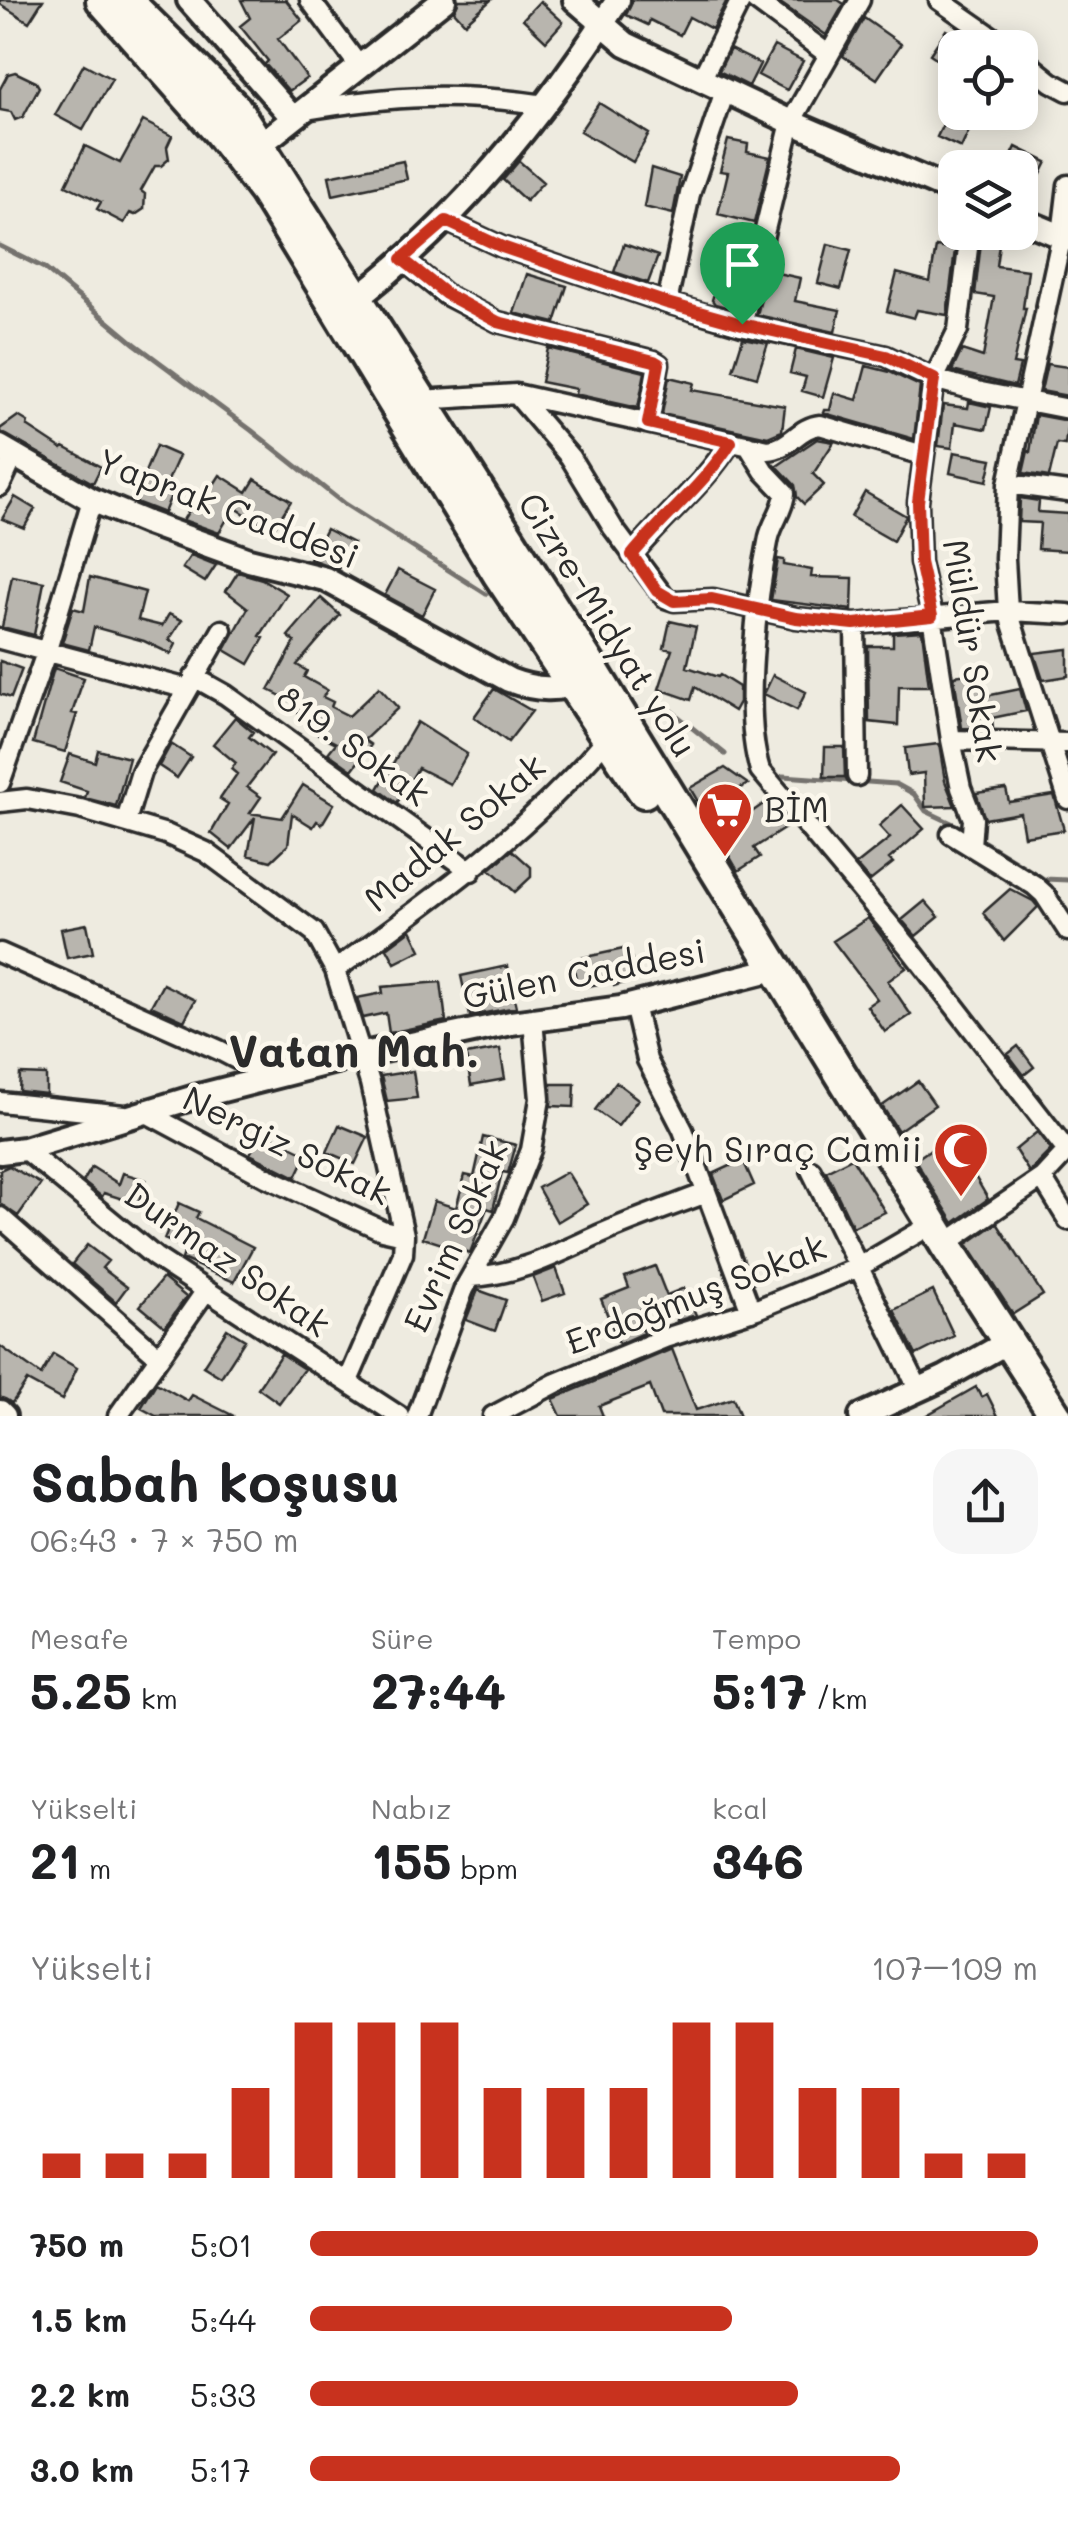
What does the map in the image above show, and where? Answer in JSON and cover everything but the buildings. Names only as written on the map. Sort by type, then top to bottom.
[{"type":"highway","name":"Cizre-Midyat yolu","points":[[102,0],[249,152]]},
{"type":"highway","name":"Cizre-Midyat yolu","points":[[126,0],[236,110],[265,192],[347,306],[422,400],[585,680],[932,1238],[1000,1346],[1056,1416]]},
{"type":"highway","name":"Cizre-Midyat yolu","points":[[347,306],[500,575],[585,680],[608,736],[766,971]]},
{"type":"highway","name":"Cizre-Midyat yolu","points":[[1000,1346],[1032,1416]]},
{"type":"street","points":[[189,0],[296,114]]},
{"type":"street","points":[[310,0],[359,66]]},
{"type":"street","points":[[249,152],[444,0]]},
{"type":"street","points":[[575,0],[626,44],[791,122],[938,185]]},
{"type":"street","points":[[347,306],[446,221],[545,106],[618,0]]},
{"type":"street","points":[[701,80],[742,0]]},
{"type":"street","points":[[755,0],[829,54]]},
{"type":"street","points":[[742,324],[791,122],[860,0]]},
{"type":"street","points":[[938,0],[982,30]]},
{"type":"street","points":[[1038,70],[1068,91]]},
{"type":"street","points":[[667,303],[690,194],[725,91]]},
{"type":"street","points":[[296,114],[375,98],[434,96],[482,96],[545,106]]},
{"type":"street","points":[[1068,184],[1065,237],[1023,403],[1008,484],[1005,559],[1008,611],[1068,799]]},
{"type":"street","points":[[446,221],[502,247],[667,303],[886,356],[934,379],[1023,403],[1068,409]]},
{"type":"street","points":[[1038,226],[1065,237]]},
{"type":"street","name":"Müldür Sokak","points":[[968,250],[958,330],[934,379],[918,502],[920,562],[961,788],[974,819],[971,846]]},
{"type":"street","points":[[402,259],[446,294],[498,322],[659,364],[648,423]]},
{"type":"street","points":[[516,394],[570,457],[632,555],[665,598],[712,599],[796,618],[854,624],[1008,611],[1068,614]]},
{"type":"street","points":[[422,400],[516,394],[781,449],[804,430],[820,425],[922,455]]},
{"type":"street","points":[[632,555],[662,518],[740,443]]},
{"type":"street","points":[[740,443],[785,493],[782,509],[770,530],[757,610],[752,737],[760,770],[912,950],[1067,1150]]},
{"type":"street","points":[[0,486],[7,452]]},
{"type":"street","name":"Yaprak Caddesi","points":[[7,452],[92,500],[218,550],[325,579],[509,680],[531,688],[585,680]]},
{"type":"street","points":[[1008,484],[1068,492]]},
{"type":"street","points":[[0,784],[46,652],[92,500]]},
{"type":"street","points":[[854,624],[857,776]]},
{"type":"street","points":[[126,821],[142,772],[222,630]]},
{"type":"street","name":"819. Sokak","points":[[0,638],[46,652],[191,683],[226,695],[471,871]]},
{"type":"street","name":"Madak Sokak","points":[[335,970],[471,871],[579,772],[608,736]]},
{"type":"street","points":[[951,740],[1068,743]]},
{"type":"street","points":[[0,802],[27,799],[126,821],[206,852],[314,932],[335,970],[370,1082],[404,1235],[403,1254],[348,1382]]},
{"type":"street","points":[[951,834],[1044,894],[1068,932]]},
{"type":"street","points":[[0,952],[219,1050],[271,1078]]},
{"type":"street","name":"Gülen Caddesi","points":[[12,1151],[137,1113],[359,1056],[533,1020],[634,1005],[766,971]]},
{"type":"street","points":[[634,1005],[647,1060],[683,1130],[751,1310]]},
{"type":"street","name":"Evrim Sokak","points":[[417,1416],[471,1277],[504,1218],[525,1168],[537,1128],[540,1099],[533,1020]]},
{"type":"street","points":[[0,1102],[137,1113]]},
{"type":"street","name":"Nergiz Sokak","points":[[137,1113],[266,1177],[382,1230],[404,1235]]},
{"type":"street","name":"Erdoğmuş Sokak","points":[[493,1416],[556,1383],[665,1338],[751,1310],[932,1238],[1042,1178],[1067,1150]]},
{"type":"street","name":"Durmaz Sokak","points":[[12,1151],[204,1292],[399,1416]]},
{"type":"street","points":[[811,1170],[919,1390]]},
{"type":"street","points":[[1042,1178],[1068,1220]]},
{"type":"street","points":[[471,1277],[496,1276],[528,1266],[706,1193]]},
{"type":"street","points":[[0,1217],[158,1358]]},
{"type":"street","points":[[124,1414],[204,1292]]},
{"type":"street","points":[[862,1416],[1000,1346]]},
{"type":"waterway","points":[[0,246],[44,268],[135,344],[343,503],[486,594]]},
{"type":"waterway","points":[[665,706],[725,754]]},
{"type":"waterway","points":[[783,776],[896,784],[914,794],[926,811],[962,828]]},
{"type":"waterway","points":[[983,841],[1044,879],[1068,880]]},
{"type":"place","name":"BİM","points":[[725,859]]},
{"type":"place","name":"Şeyh Sıraç Camii","points":[[961,1199]]},
{"type":"district","name":"Vatan Mah.","points":[[354,1051]]},
{"type":"route","points":[[446,221],[502,247],[742,324],[886,356],[934,379],[918,502],[920,562],[932,616],[854,624],[796,618],[712,599],[665,598],[632,555],[662,518],[708,474],[731,442],[648,423],[659,364],[654,361],[498,322],[446,294],[402,259],[446,221]]}]
